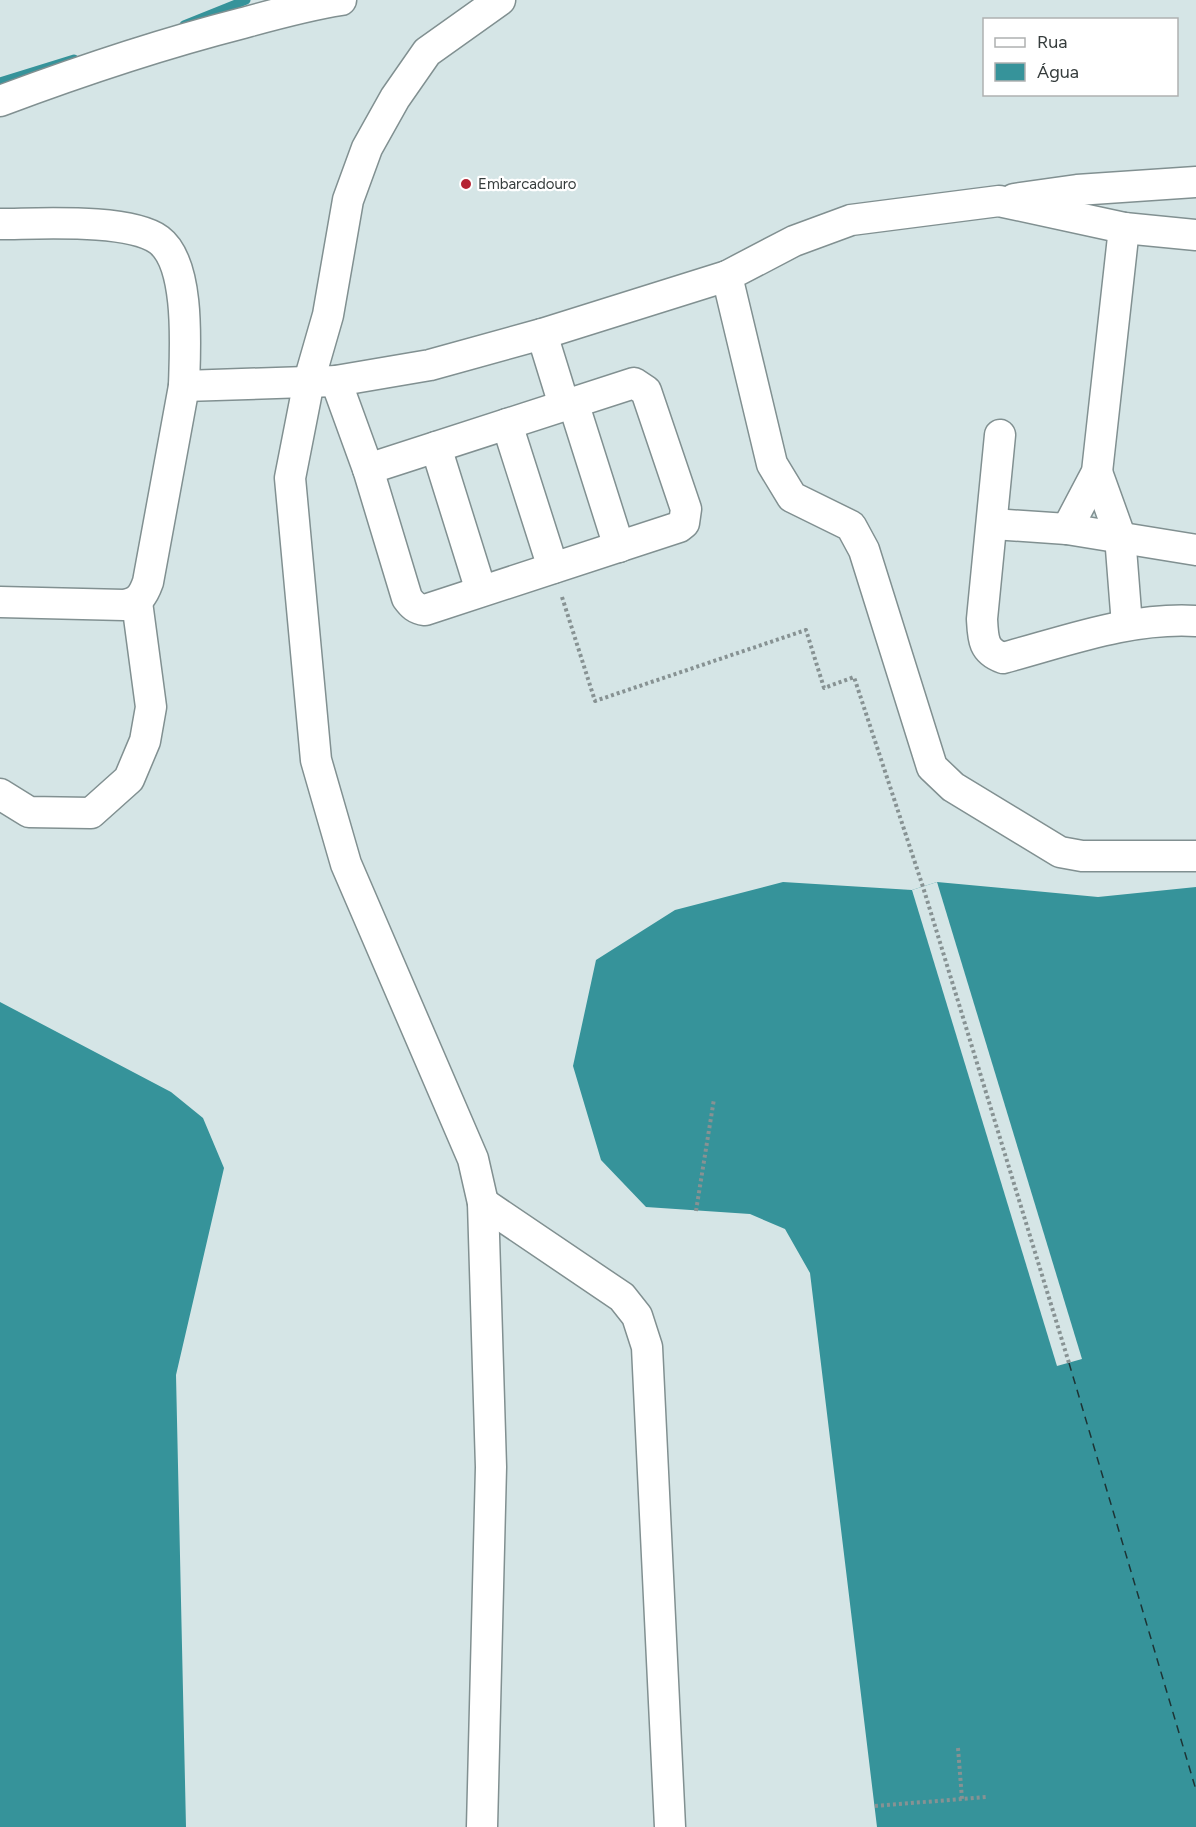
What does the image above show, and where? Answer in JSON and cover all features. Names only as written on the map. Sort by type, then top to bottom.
[{"type":"street","points":[[0,101],[81,71],[204,33],[314,4],[341,0]]},
{"type":"street","points":[[482,1827],[491,1467],[483,1203],[473,1159],[346,864],[316,760],[290,478],[323,381],[328,315],[348,200],[367,148],[395,98],[427,52],[500,0]]},
{"type":"street","points":[[184,386],[323,381],[430,365],[551,332],[727,276],[795,241],[851,220],[1077,190],[1196,182]]},
{"type":"street","points":[[999,201],[1124,228],[1196,235]]},
{"type":"street","points":[[0,224],[105,225],[158,240],[168,250],[175,266],[183,300],[184,386],[148,582],[143,595],[136,602],[124,605],[0,602]]},
{"type":"street","points":[[1067,529],[1097,472],[1124,228]]},
{"type":"street","points":[[727,276],[772,464],[792,497],[850,526],[864,550],[932,767],[953,787],[1060,852],[1082,856],[1196,856]]},
{"type":"street","points":[[551,332],[619,547]]},
{"type":"street","points":[[323,381],[368,469],[407,598],[418,609],[425,610],[679,527],[684,523],[686,509],[646,391],[634,383],[368,469]]},
{"type":"street","points":[[507,424],[553,568]]},
{"type":"street","points":[[1000,435],[982,619],[983,642],[991,654],[1004,658],[1127,625],[1164,619],[1196,621]]},
{"type":"street","points":[[436,447],[481,591]]},
{"type":"street","points":[[1097,472],[1120,536],[1127,625]]},
{"type":"street","points":[[993,524],[1067,529],[1196,550]]},
{"type":"street","points":[[0,794],[29,812],[91,813],[129,779],[145,741],[151,707],[136,602]]},
{"type":"street","points":[[483,1203],[622,1297],[637,1316],[647,1347],[670,1827]]},
{"type":"path","points":[[553,568],[595,700],[806,630],[824,688],[854,677],[923,887],[1069,1363]]},
{"type":"path","points":[[696,1210],[714,1099]]},
{"type":"path","points":[[958,1748],[962,1799]]},
{"type":"path","points":[[875,1806],[986,1797]]},
{"type":"water","points":[[783,882],[912,890],[937,882],[1098,897],[1196,887],[1196,1827],[877,1827],[810,1273],[785,1229],[750,1214],[646,1207],[601,1160],[573,1066],[596,960],[675,910]]},
{"type":"water","points":[[0,1002],[171,1092],[203,1118],[224,1168],[176,1375],[186,1827],[0,1827]]},
{"type":"pier","points":[[937,882],[1082,1359],[1057,1366],[912,890]]},
{"type":"waterway","points":[[184,25],[246,0]]},
{"type":"waterway","points":[[0,82],[74,59]]},
{"type":"ferry route","points":[[1069,1363],[1196,1790]]},
{"type":"place","name":"Embarcadouro","points":[[466,184]]}]
